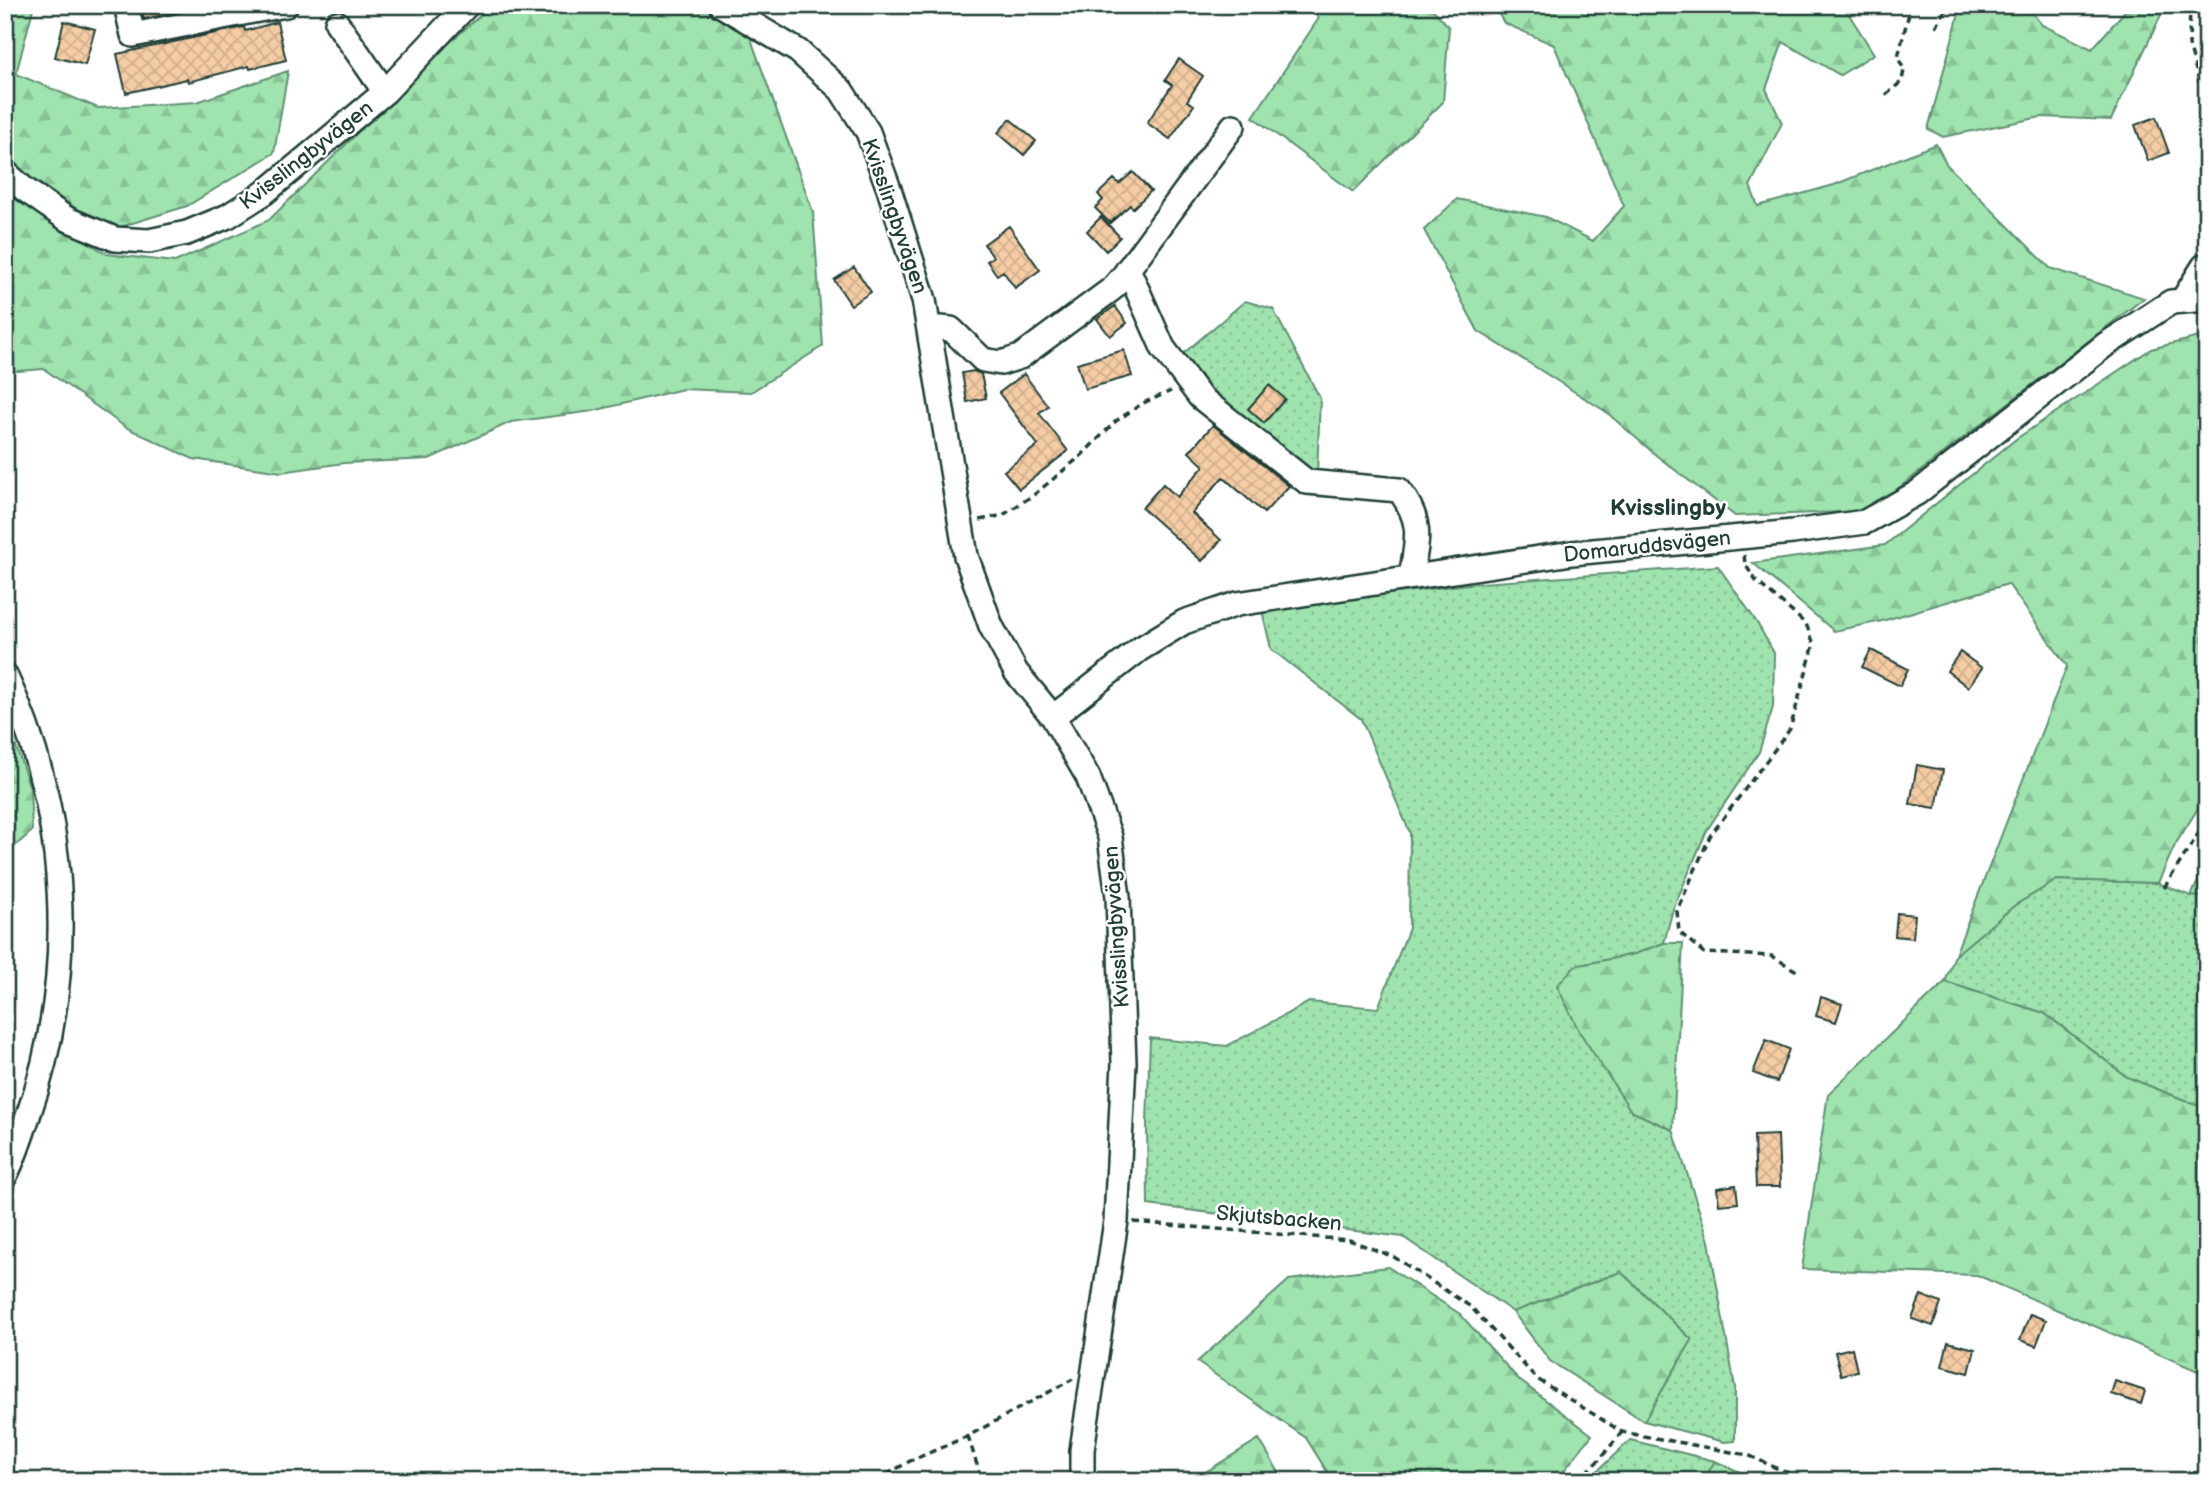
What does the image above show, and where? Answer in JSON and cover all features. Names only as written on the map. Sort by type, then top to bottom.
[{"type":"street","points":[[126,5],[133,35],[247,8],[286,5]]},
{"type":"street","name":"Kvisslingbyvägen","points":[[5,172],[67,219],[115,239],[149,241],[187,233],[228,216],[264,193],[385,92],[467,5]]},
{"type":"street","name":"Kvisslingbyvägen","points":[[721,5],[798,51],[841,90],[868,132],[924,300],[966,556],[992,626],[1016,671],[1053,717],[1088,777],[1110,837],[1118,897],[1124,1063],[1116,1221],[1082,1450],[1082,1481]]},
{"type":"street","points":[[337,23],[385,92]]},
{"type":"street","points":[[929,327],[951,329],[983,360],[1001,363],[1020,357],[1112,289],[1233,126]]},
{"type":"street","points":[[2182,301],[2207,265]]},
{"type":"street","points":[[1128,269],[1163,348],[1200,397],[1307,482],[1399,490],[1410,504],[1419,533],[1411,577]]},
{"type":"street","name":"Domaruddsvägen","points":[[1053,717],[1140,649],[1184,622],[1237,604],[1572,553],[1865,522],[1917,493],[2105,345],[2171,302],[2207,299]]},
{"type":"street","points":[[5,675],[22,709],[48,799],[60,892],[58,986],[41,1079],[5,1176]]},
{"type":"path","points":[[1886,95],[1902,81],[1904,70],[1898,57],[1911,5]]},
{"type":"path","points":[[1936,27],[1948,5]]},
{"type":"path","points":[[2190,5],[2189,45],[2207,110]]},
{"type":"path","points":[[961,524],[1003,515],[1035,494],[1116,421],[1143,403],[1189,383]]},
{"type":"path","points":[[1741,537],[1745,564],[1756,582],[1806,624],[1814,645],[1790,729],[1710,836],[1677,911],[1679,932],[1704,953],[1772,956],[1800,973]]},
{"type":"path","points":[[2164,888],[2207,820]]},
{"type":"path","name":"Skjutsbacken","points":[[1116,1221],[1349,1240],[1394,1257],[1471,1307],[1537,1379],[1622,1432],[1748,1455],[1785,1472],[1829,1481]]},
{"type":"path","points":[[877,1481],[910,1461],[968,1436],[1074,1378],[1094,1375]]},
{"type":"path","points":[[1577,1481],[1622,1432]]},
{"type":"path","points":[[968,1436],[982,1481]]},
{"type":"green space","points":[[5,5],[34,5],[16,74],[98,108],[197,102],[288,71],[274,153],[187,206],[117,228],[77,209],[5,160]]},
{"type":"green space","points":[[492,5],[706,5],[747,28],[813,212],[823,346],[751,392],[683,389],[593,411],[511,422],[429,459],[344,463],[281,472],[193,459],[125,427],[44,369],[5,372],[5,185],[39,212],[107,254],[175,262],[269,220],[449,43]]},
{"type":"green space","points":[[1305,5],[1429,5],[1449,27],[1443,102],[1353,192],[1253,117],[1319,18]]},
{"type":"green space","points":[[1493,5],[1843,5],[1874,54],[1840,75],[1783,42],[1766,89],[1782,123],[1750,186],[1758,206],[1834,185],[1936,144],[1947,165],[2050,268],[2144,298],[1869,511],[1735,516],[1657,456],[1605,411],[1478,331],[1424,230],[1457,199],[1546,217],[1593,241],[1624,206],[1554,45],[1504,23]]},
{"type":"green space","points":[[1966,5],[2037,5],[2031,11],[2042,25],[2092,49],[2130,5],[2166,5],[2111,120],[2041,117],[1943,137],[1928,129],[1960,10]]},
{"type":"green space","points":[[2200,5],[2207,5],[2207,85],[2204,75]]},
{"type":"green space","points":[[1245,301],[1273,309],[1320,398],[1317,475],[1301,472],[1204,392],[1184,353]]},
{"type":"green space","points":[[2207,335],[2207,794],[2175,845],[2158,883],[2057,880],[2015,905],[1955,955],[2067,666],[2008,584],[1882,621],[1834,631],[1753,563],[1885,545],[2016,439],[2151,349]]},
{"type":"green space","points":[[1718,566],[1756,621],[1774,653],[1773,707],[1759,752],[1707,830],[1673,909],[1664,943],[1635,954],[1575,966],[1631,1111],[1673,1130],[1709,1241],[1735,1387],[1735,1441],[1724,1442],[1644,1421],[1692,1340],[1621,1272],[1513,1312],[1403,1237],[1148,1205],[1147,1123],[1150,1038],[1227,1046],[1309,1002],[1378,1008],[1409,928],[1410,833],[1361,719],[1271,649],[1262,610],[1468,584]]},
{"type":"green space","points":[[5,714],[30,788],[32,831],[5,855]]},
{"type":"green space","points":[[2207,862],[2207,897],[2191,896]]},
{"type":"green space","points":[[2057,880],[2158,883],[2191,896],[2207,897],[2207,1109],[2127,1077],[2044,1013],[1945,982],[1955,955],[2015,905]]},
{"type":"green space","points":[[1664,943],[1683,943],[1673,1130],[1631,1111],[1579,1031],[1557,986],[1575,966],[1635,954]]},
{"type":"green space","points":[[1945,982],[2044,1013],[2127,1077],[2207,1109],[2207,1375],[1977,1275],[1802,1269],[1828,1094]]},
{"type":"green space","points":[[1388,1267],[1460,1314],[1519,1380],[1592,1435],[1556,1481],[1333,1481],[1306,1438],[1197,1362],[1289,1280]]},
{"type":"green space","points":[[1621,1272],[1692,1340],[1644,1421],[1550,1361],[1513,1312]]},
{"type":"green space","points":[[1259,1439],[1284,1481],[1199,1481],[1196,1478]]},
{"type":"green space","points":[[1630,1440],[1715,1461],[1703,1481],[1587,1481]]},
{"type":"green space","points":[[1715,1461],[1760,1481],[1703,1481]]},
{"type":"building","points":[[140,5],[210,5],[144,19]]},
{"type":"building","points":[[64,21],[95,29],[85,65],[55,57]]},
{"type":"building","points":[[277,22],[286,60],[126,93],[117,54],[244,27],[245,31]]},
{"type":"building","points":[[1179,59],[1203,76],[1187,101],[1194,105],[1170,139],[1147,123],[1172,85],[1165,80]]},
{"type":"building","points":[[2156,117],[2169,153],[2148,161],[2135,125]]},
{"type":"building","points":[[1010,119],[1036,141],[1024,155],[998,133]]},
{"type":"building","points":[[1133,172],[1151,191],[1133,208],[1130,205],[1110,223],[1095,208],[1103,200],[1098,194],[1114,179],[1119,184]]},
{"type":"building","points":[[1101,217],[1120,237],[1106,251],[1087,231]]},
{"type":"building","points":[[1009,226],[1040,270],[1015,288],[1003,271],[997,275],[987,261],[993,257],[984,244]]},
{"type":"building","points":[[854,267],[871,292],[851,305],[834,280]]},
{"type":"building","points":[[1115,306],[1127,323],[1110,336],[1097,319]]},
{"type":"building","points":[[1124,350],[1132,376],[1085,389],[1077,363]]},
{"type":"building","points":[[974,371],[981,374],[986,398],[967,402],[962,373]]},
{"type":"building","points":[[1024,374],[1048,406],[1039,413],[1068,451],[1019,489],[1004,471],[1038,445],[999,393]]},
{"type":"building","points":[[1269,385],[1285,399],[1264,423],[1248,409]]},
{"type":"building","points":[[1213,425],[1289,486],[1264,513],[1223,477],[1192,513],[1221,540],[1202,561],[1142,508],[1163,484],[1177,497],[1204,466],[1189,452]]},
{"type":"building","points":[[1871,650],[1908,669],[1900,686],[1862,667]]},
{"type":"building","points":[[1960,652],[1982,668],[1968,687],[1947,671]]},
{"type":"building","points":[[1917,765],[1943,770],[1936,808],[1910,804]]},
{"type":"building","points":[[1897,913],[1915,915],[1913,938],[1895,936]]},
{"type":"building","points":[[1821,997],[1842,1004],[1836,1022],[1816,1016]]},
{"type":"building","points":[[1766,1040],[1789,1049],[1777,1082],[1753,1073]]},
{"type":"building","points":[[1778,1135],[1780,1187],[1756,1187],[1754,1136]]},
{"type":"building","points":[[1736,1185],[1738,1203],[1719,1205],[1717,1188]]},
{"type":"building","points":[[1921,1295],[1941,1303],[1933,1326],[1912,1319]]},
{"type":"building","points":[[2030,1314],[2046,1320],[2036,1346],[2020,1340]]},
{"type":"building","points":[[1948,1342],[1975,1349],[1969,1373],[1942,1366]]},
{"type":"building","points":[[1852,1348],[1857,1371],[1841,1375],[1835,1352]]},
{"type":"building","points":[[2115,1381],[2145,1391],[2141,1404],[2111,1394]]},
{"type":"district","name":"Kvisslingby","points":[[1668,507]]}]
